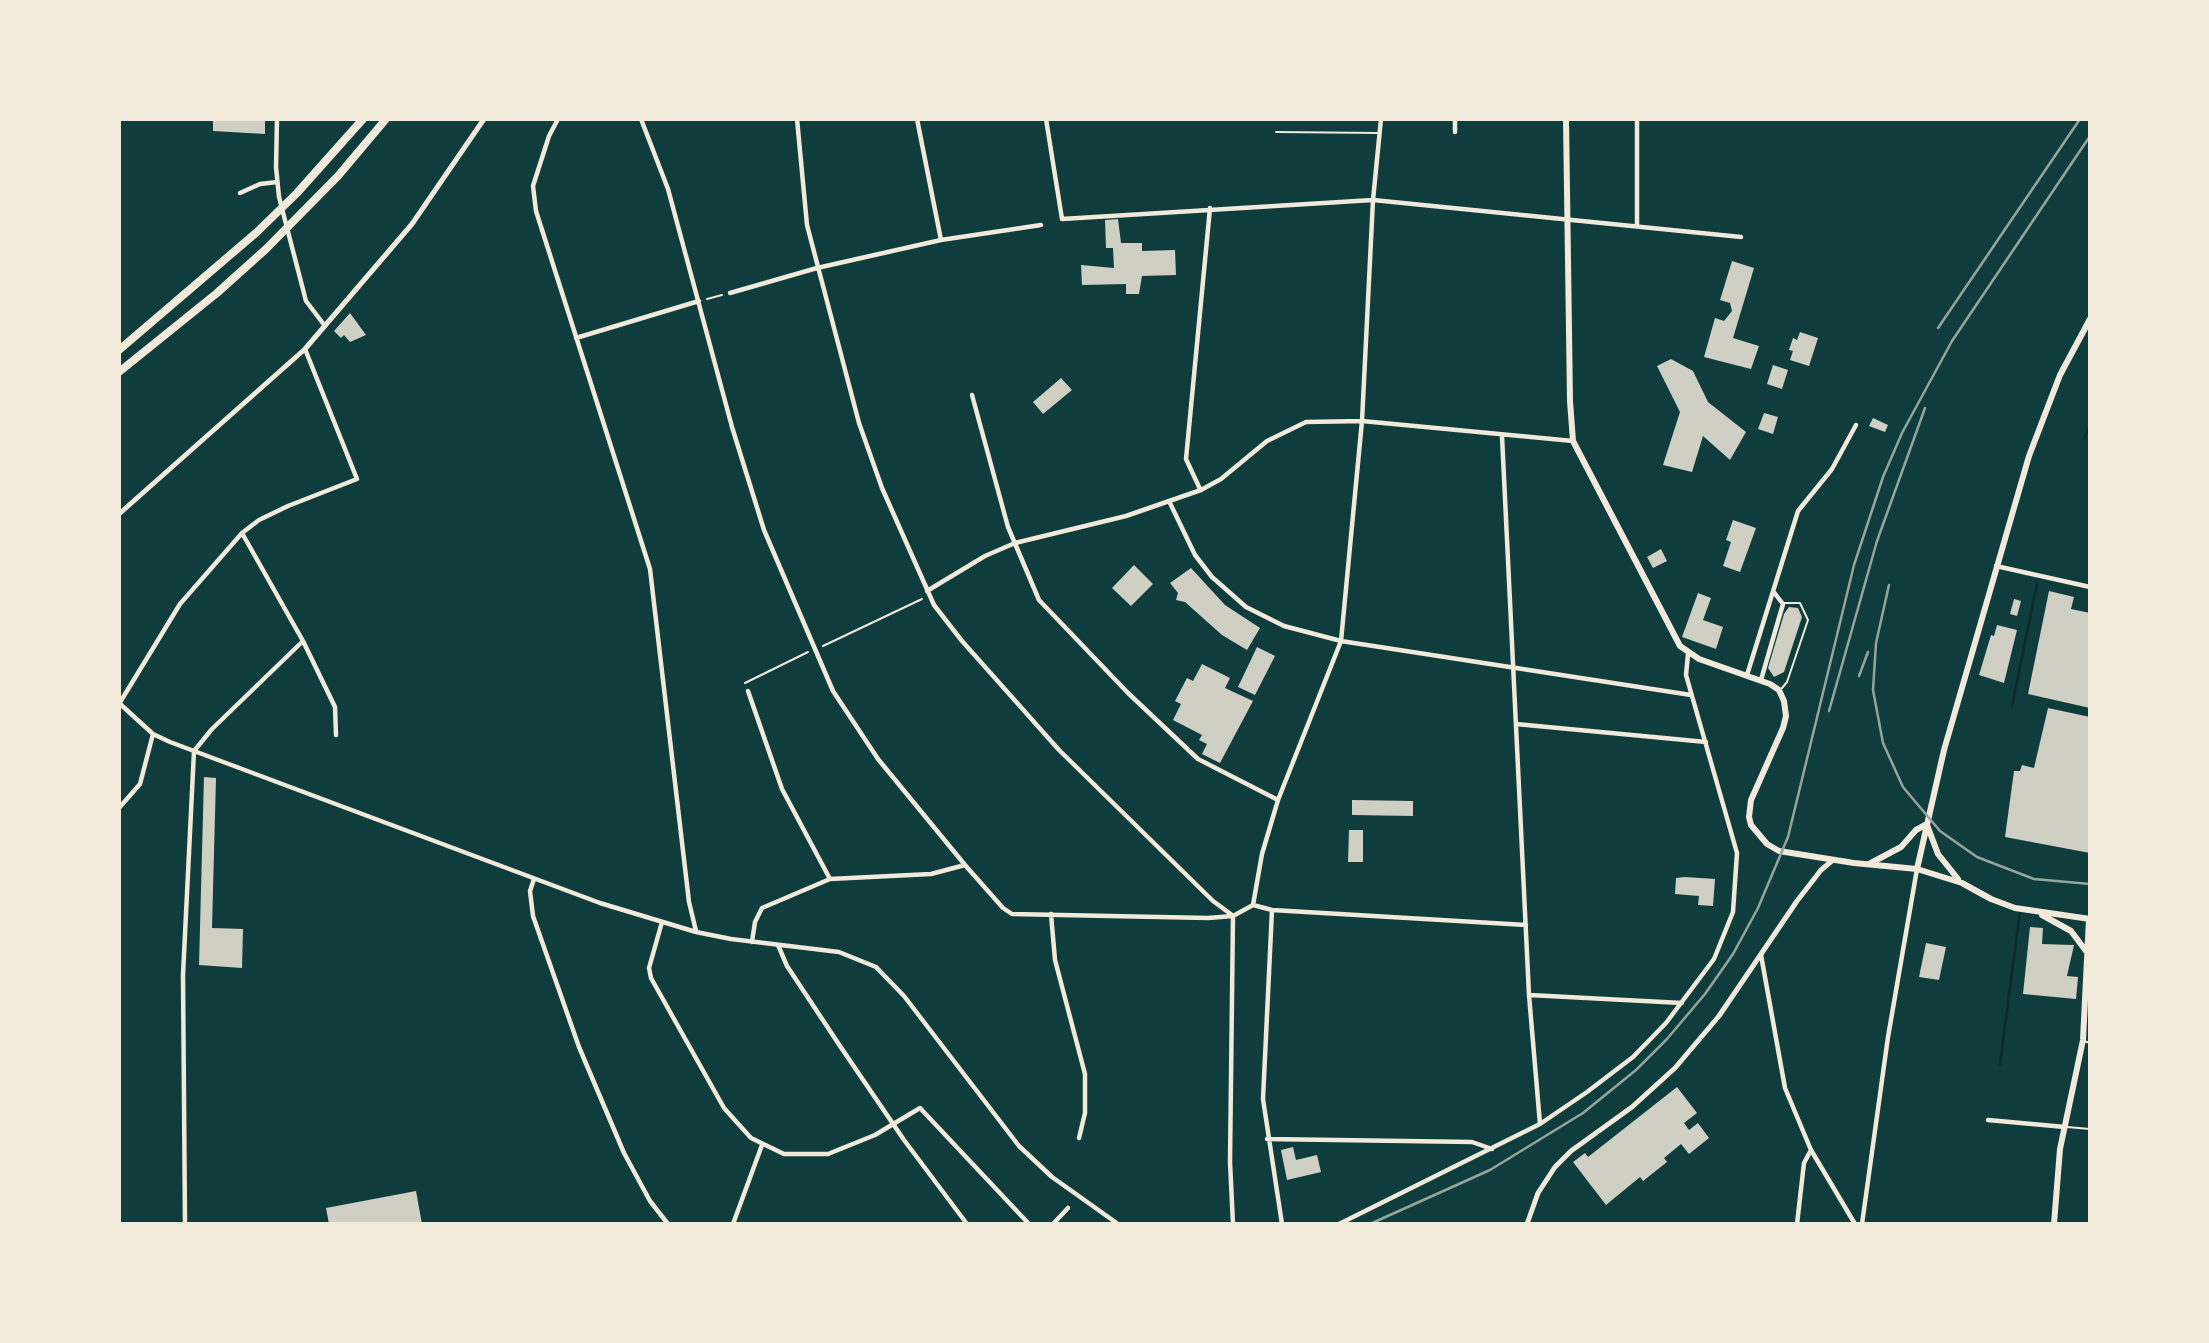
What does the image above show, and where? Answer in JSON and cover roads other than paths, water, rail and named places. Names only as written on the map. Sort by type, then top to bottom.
[{"type":"highway","points":[[119,350],[257,232],[297,193],[363,119]]},
{"type":"highway","points":[[119,372],[208,301],[265,249],[299,216],[386,119]]},
{"type":"main road","points":[[1566,119],[1570,401],[1573,441],[1674,637],[1688,654],[1761,680],[1779,690],[1786,716],[1778,743],[1751,800],[1749,817],[1762,839],[1779,850],[1833,860],[1917,869],[1962,883],[1991,899],[2034,911],[2090,919],[2087,1042],[2065,1127],[2054,1224]]},
{"type":"main road","points":[[1917,869],[1944,750],[2037,431],[2060,376],[2090,319]]},
{"type":"main road","points":[[1869,864],[1901,847],[1916,830],[1927,824]]},
{"type":"main road","points":[[1927,824],[1940,859],[1962,883]]},
{"type":"main road","points":[[2034,911],[2071,931],[2085,946],[2088,956]]},
{"type":"street","points":[[277,119],[277,182],[298,277],[306,301],[326,326]]},
{"type":"street","points":[[119,513],[305,349],[412,224],[484,119]]},
{"type":"street","points":[[558,119],[549,136],[533,186],[536,211],[650,569],[689,902],[696,932]]},
{"type":"street","points":[[641,119],[668,188],[746,477],[764,530],[814,650],[834,691],[878,759],[965,865],[1012,914],[1233,916],[1253,905],[1272,910],[1526,925]]},
{"type":"street","points":[[797,119],[807,225],[859,422],[882,488],[929,593],[961,641],[1059,750],[1213,901],[1233,916]]},
{"type":"street","points":[[917,119],[941,240]]},
{"type":"street","points":[[1046,119],[1062,219],[1373,200],[1741,237]]},
{"type":"street","points":[[1253,905],[1262,854],[1278,800],[1311,724],[1341,641],[1362,421],[1373,200],[1381,119]]},
{"type":"street","points":[[1455,119],[1455,132]]},
{"type":"street","points":[[1637,119],[1637,225]]},
{"type":"street","points":[[240,193],[260,184],[277,182]]},
{"type":"street","points":[[1201,490],[1194,481],[1186,459],[1210,208]]},
{"type":"street","points":[[730,293],[817,268],[941,240],[1041,225]]},
{"type":"street","points":[[576,338],[699,301]]},
{"type":"street","points":[[305,349],[357,480],[288,506],[259,520],[242,533],[180,604],[119,704],[153,734],[534,879],[696,932],[752,942],[839,952],[876,967],[904,996],[1019,1146],[1052,1177],[1118,1224]]},
{"type":"street","points":[[972,395],[1015,543],[1039,600],[1165,730],[1198,759],[1278,800]]},
{"type":"street","points":[[929,593],[985,556],[1015,543],[1088,527],[1201,490],[1222,478],[1267,441],[1307,422],[1362,421],[1573,441]]},
{"type":"street","points":[[1747,676],[1798,511],[1832,469],[1856,425]]},
{"type":"street","points":[[1502,436],[1529,995],[1540,1124]]},
{"type":"street","points":[[1169,502],[1195,555],[1228,594],[1246,607],[1284,626],[1341,641],[1514,670],[1691,695]]},
{"type":"street","points":[[242,533],[303,641],[335,707],[336,735]]},
{"type":"street","points":[[1996,566],[2090,587]]},
{"type":"street","points":[[1761,680],[1783,604],[1773,591]]},
{"type":"street","points":[[185,1224],[183,975],[194,751],[212,729],[303,641]]},
{"type":"street","points":[[1339,1224],[1540,1124],[1633,1057],[1683,1003],[1714,959],[1725,936],[1735,893],[1737,870],[1733,834],[1686,674],[1688,654]]},
{"type":"street","points":[[748,691],[775,774],[830,879]]},
{"type":"street","points":[[1516,724],[1706,743]]},
{"type":"street","points":[[119,808],[140,784],[153,734]]},
{"type":"street","points":[[1527,1224],[1538,1193],[1555,1167],[1571,1151],[1632,1107],[1675,1068],[1719,1016],[1818,873],[1833,860]]},
{"type":"street","points":[[752,942],[755,922],[762,908],[830,879],[931,874],[965,865]]},
{"type":"street","points":[[1862,1224],[1894,997],[1917,869]]},
{"type":"street","points":[[534,879],[530,891],[533,916],[579,1046],[624,1153],[650,1201],[667,1224]]},
{"type":"street","points":[[1272,910],[1264,1099],[1282,1224]]},
{"type":"street","points":[[1051,914],[1055,960],[1085,1074],[1085,1113],[1079,1138]]},
{"type":"street","points":[[1233,916],[1230,1162],[1233,1224]]},
{"type":"street","points":[[662,922],[649,968],[651,978],[732,1119],[762,1145],[798,1156],[828,1154],[850,1147],[918,1108],[922,1109],[1029,1224]]},
{"type":"street","points":[[778,945],[787,965],[894,1124],[967,1224]]},
{"type":"street","points":[[1760,955],[1785,1088],[1811,1150],[1855,1224]]},
{"type":"street","points":[[1529,995],[1683,1003]]},
{"type":"street","points":[[1988,1120],[2065,1127]]},
{"type":"street","points":[[1268,1139],[1472,1142],[1492,1149]]},
{"type":"street","points":[[733,1224],[762,1145]]},
{"type":"street","points":[[1797,1224],[1804,1163],[1811,1150]]},
{"type":"street","points":[[1053,1224],[1068,1208]]},
{"type":"lane","points":[[1276,132],[1380,134]]},
{"type":"lane","points":[[1779,690],[1787,682],[1808,620],[1800,603],[1794,601],[1783,604]]},
{"type":"lane","points":[[2065,1127],[2090,1129]]},
{"type":"waterway","points":[[2084,439],[2090,425]]},
{"type":"waterway","points":[[2012,706],[2037,584]]},
{"type":"waterway","points":[[2000,1065],[2020,911]]},
{"type":"railway","points":[[1938,328],[2080,119]]},
{"type":"railway","points":[[1370,1224],[1490,1170],[1583,1113],[1636,1070],[1667,1039],[1705,994],[1733,954],[1758,908],[1788,837],[1854,565],[1883,477],[1902,433],[1952,341],[2090,136]]},
{"type":"railway","points":[[1829,711],[1877,541],[1925,408]]},
{"type":"railway","points":[[1889,585],[1876,643],[1873,690],[1883,743],[1903,787],[1940,831],[1977,857],[2034,879],[2090,884]]},
{"type":"railway","points":[[1859,676],[1868,652]]}]
